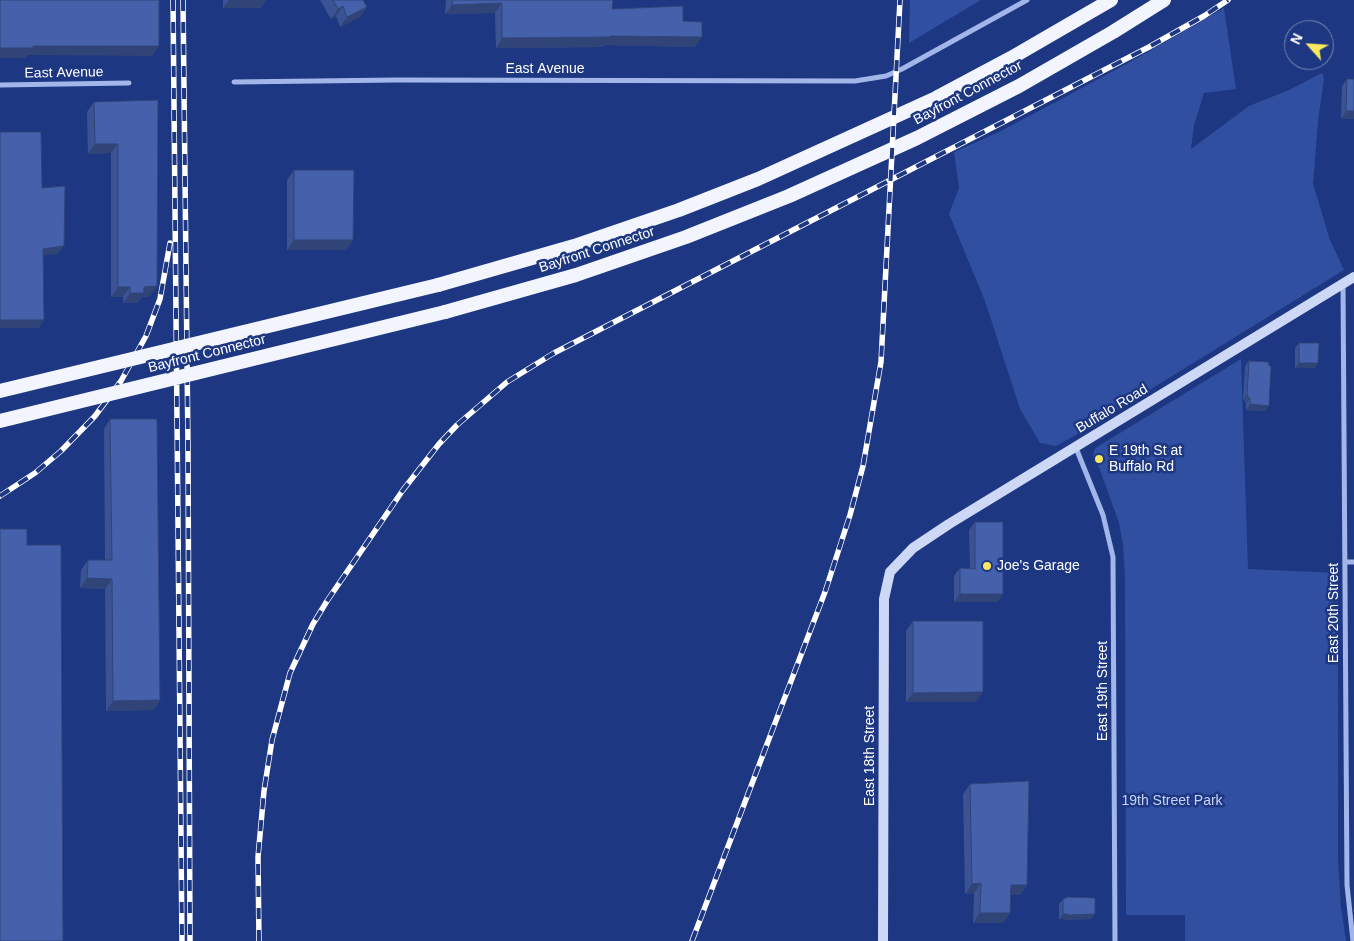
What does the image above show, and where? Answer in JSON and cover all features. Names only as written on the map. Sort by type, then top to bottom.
[{"type":"highway","name":"Bayfront Connector","points":[[0,391],[438,285],[574,246],[679,210],[758,179],[936,98],[1011,58],[1111,0]]},
{"type":"highway","name":"Bayfront Connector","points":[[0,421],[445,312],[576,275],[686,238],[789,196],[917,138],[1019,86],[1113,32],[1164,0]]},
{"type":"main road","name":"Buffalo Road","points":[[890,572],[913,548],[936,532],[1354,277]]},
{"type":"main road","name":"East 18th Street","points":[[883,941],[884,599],[890,572]]},
{"type":"street","name":"East Avenue","points":[[234,82],[390,80],[855,81],[886,76],[918,62],[1027,0]]},
{"type":"street","name":"East Avenue","points":[[0,85],[129,83]]},
{"type":"street","name":"East 20th Street","points":[[1343,284],[1347,886],[1353,941]]},
{"type":"street","name":"East 19th Street","points":[[1076,448],[1103,515],[1114,556],[1115,941]]},
{"type":"street","points":[[1345,562],[1354,562]]},
{"type":"green space","points":[[910,0],[981,0],[909,43]]},
{"type":"green space","points":[[1224,8],[1236,89],[1204,93],[1194,125],[1191,149],[1249,106],[1289,90],[1322,73],[1324,79],[1318,121],[1313,184],[1330,240],[1344,270],[1083,431],[1056,446],[1040,443],[1020,409],[985,301],[949,214],[959,188],[954,152],[997,133],[1054,103]]},
{"type":"green space","name":"19th Street Park","points":[[1241,359],[1248,569],[1338,573],[1338,862],[1341,907],[1346,941],[1185,941],[1185,915],[1126,915],[1125,577],[1123,544],[1119,523],[1099,467],[1093,457],[1094,450]]},
{"type":"building","points":[[0,0],[159,0],[159,46],[33,46],[33,48],[0,48]]},
{"type":"building","points":[[333,0],[363,0],[367,7],[347,17],[343,6],[338,9]]},
{"type":"building","points":[[453,0],[613,0],[612,9],[683,6],[683,21],[702,22],[702,37],[502,38],[502,3],[452,5]]},
{"type":"building","points":[[1347,79],[1354,79],[1354,111],[1346,111]]},
{"type":"building","points":[[158,100],[157,286],[144,287],[144,293],[130,293],[130,287],[118,287],[118,144],[95,144],[94,102]]},
{"type":"building","points":[[0,132],[41,132],[42,188],[65,186],[64,246],[43,249],[44,320],[0,320]]},
{"type":"building","points":[[294,170],[354,170],[353,240],[294,240]]},
{"type":"building","points":[[1299,343],[1319,343],[1318,363],[1299,363]]},
{"type":"building","points":[[1249,361],[1269,362],[1269,366],[1271,366],[1269,406],[1250,404],[1250,398],[1247,395]]},
{"type":"building","points":[[110,419],[157,419],[160,700],[113,701],[112,579],[87,578],[88,560],[112,560]]},
{"type":"building","points":[[975,522],[1003,522],[1003,594],[960,594],[960,568],[975,569]]},
{"type":"building","points":[[0,529],[27,529],[27,545],[61,545],[63,941],[0,941]]},
{"type":"building","points":[[913,621],[983,621],[983,692],[913,693]]},
{"type":"building","points":[[1029,781],[1027,885],[1011,885],[1010,913],[980,913],[981,883],[972,884],[970,784]]},
{"type":"building","points":[[1068,897],[1095,898],[1095,914],[1063,914],[1063,899]]},
{"type":"railway","points":[[173,0],[182,941]]},
{"type":"railway","points":[[183,0],[188,446],[190,941]]},
{"type":"railway","points":[[692,941],[825,592],[850,515],[863,466],[881,362],[900,0]]},
{"type":"railway","points":[[259,941],[258,857],[264,791],[272,740],[290,673],[313,624],[327,601],[403,490],[439,444],[457,425],[507,382],[554,353],[1149,47],[1228,0]]},
{"type":"railway","points":[[0,496],[35,473],[61,451],[95,416],[121,381],[146,336],[160,299],[170,243]]},
{"type":"place","name":"E 19th St at Buffalo Rd","points":[[1099,459]]},
{"type":"place","name":"Joe's Garage","points":[[987,566]]}]
